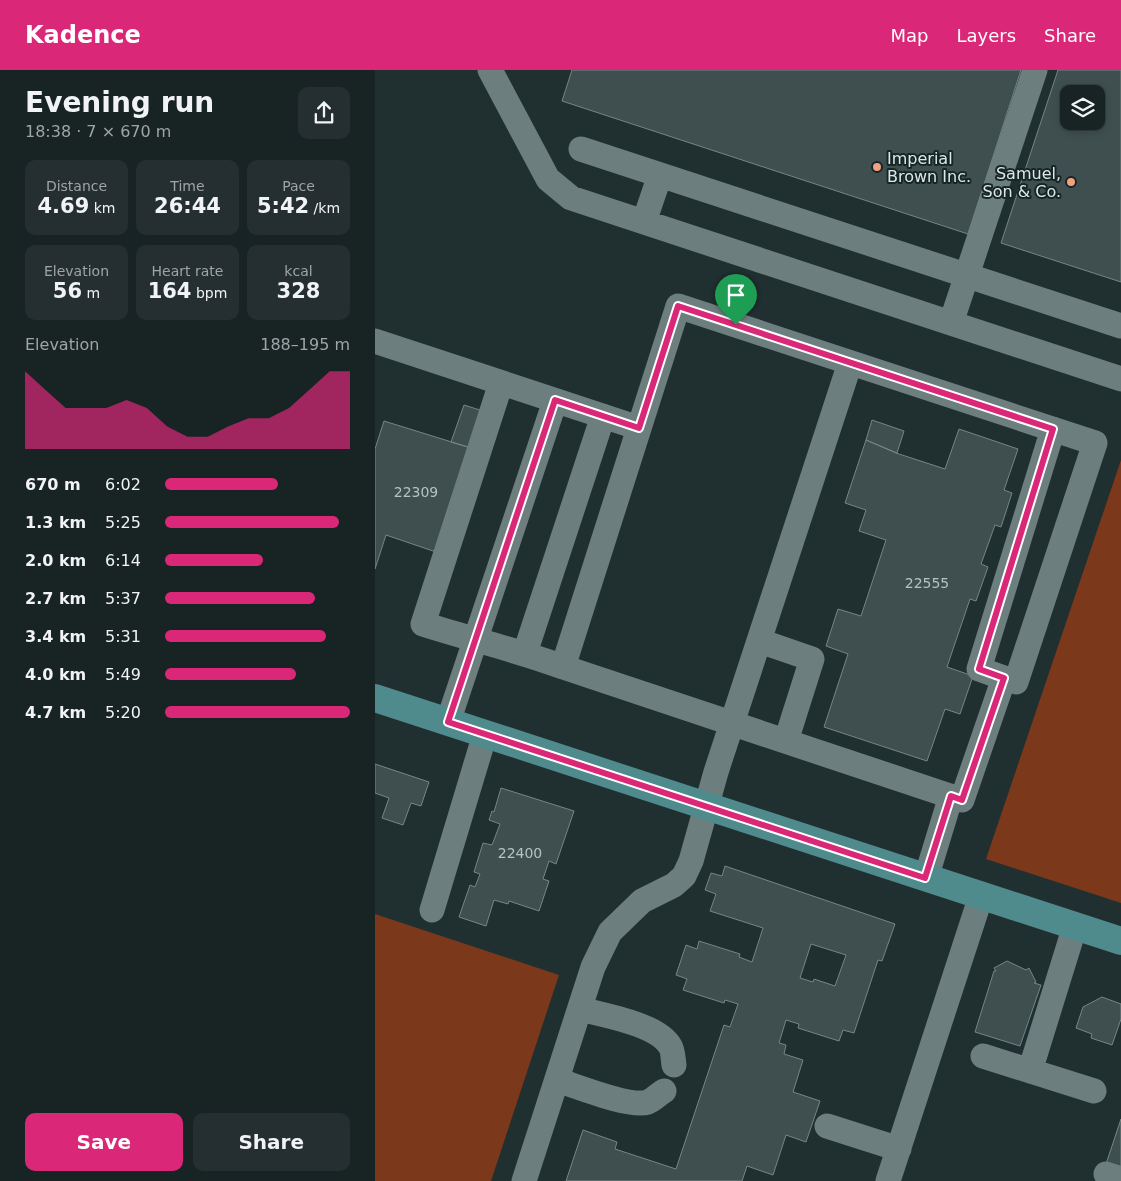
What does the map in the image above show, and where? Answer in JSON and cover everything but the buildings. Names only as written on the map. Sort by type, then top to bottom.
[{"type":"main road","points":[[375,698],[1121,942]]},
{"type":"lane","points":[[490,70],[548,179],[571,198],[1121,379]]},
{"type":"lane","points":[[951,323],[1035,70]]},
{"type":"lane","points":[[581,149],[1121,326]]},
{"type":"lane","points":[[644,222],[660,174]]},
{"type":"lane","points":[[563,667],[605,541],[678,306],[850,363],[1053,429],[1095,443],[1016,682],[979,669],[1053,429]]},
{"type":"lane","points":[[375,341],[639,428]]},
{"type":"lane","points":[[524,1181],[593,967],[610,932],[642,901],[674,885],[684,876],[691,861],[716,772],[850,363]]},
{"type":"lane","points":[[501,383],[423,624],[475,641],[525,653],[962,800],[1004,678]]},
{"type":"lane","points":[[448,722],[555,400]]},
{"type":"lane","points":[[525,653],[603,416]]},
{"type":"lane","points":[[760,641],[812,658],[785,741]]},
{"type":"lane","points":[[432,910],[485,734]]},
{"type":"lane","points":[[925,878],[951,796]]},
{"type":"lane","points":[[889,1181],[981,896]]},
{"type":"lane","points":[[1030,1071],[1075,926]]},
{"type":"lane","points":[[580,1009],[648,1028],[659,1034],[670,1046],[673,1065]]},
{"type":"lane","points":[[983,1056],[1094,1091]]},
{"type":"lane","points":[[557,1080],[612,1098],[632,1102],[647,1102],[664,1091]]},
{"type":"lane","points":[[827,1126],[899,1149]]},
{"type":"shaded area","points":[[1121,460],[1121,903],[986,859]]},
{"type":"shaded area","points":[[375,914],[559,975],[491,1181],[375,1181]]},
{"type":"place","name":"Imperial Brown Inc.","points":[[877,167]]},
{"type":"place","name":"Samuel, Son & Co.","points":[[1071,182]]},
{"type":"route","points":[[678,306],[736,325],[1053,429],[979,669],[1004,678],[962,800],[951,796],[925,878],[448,722],[555,400],[639,428],[678,306]]}]
